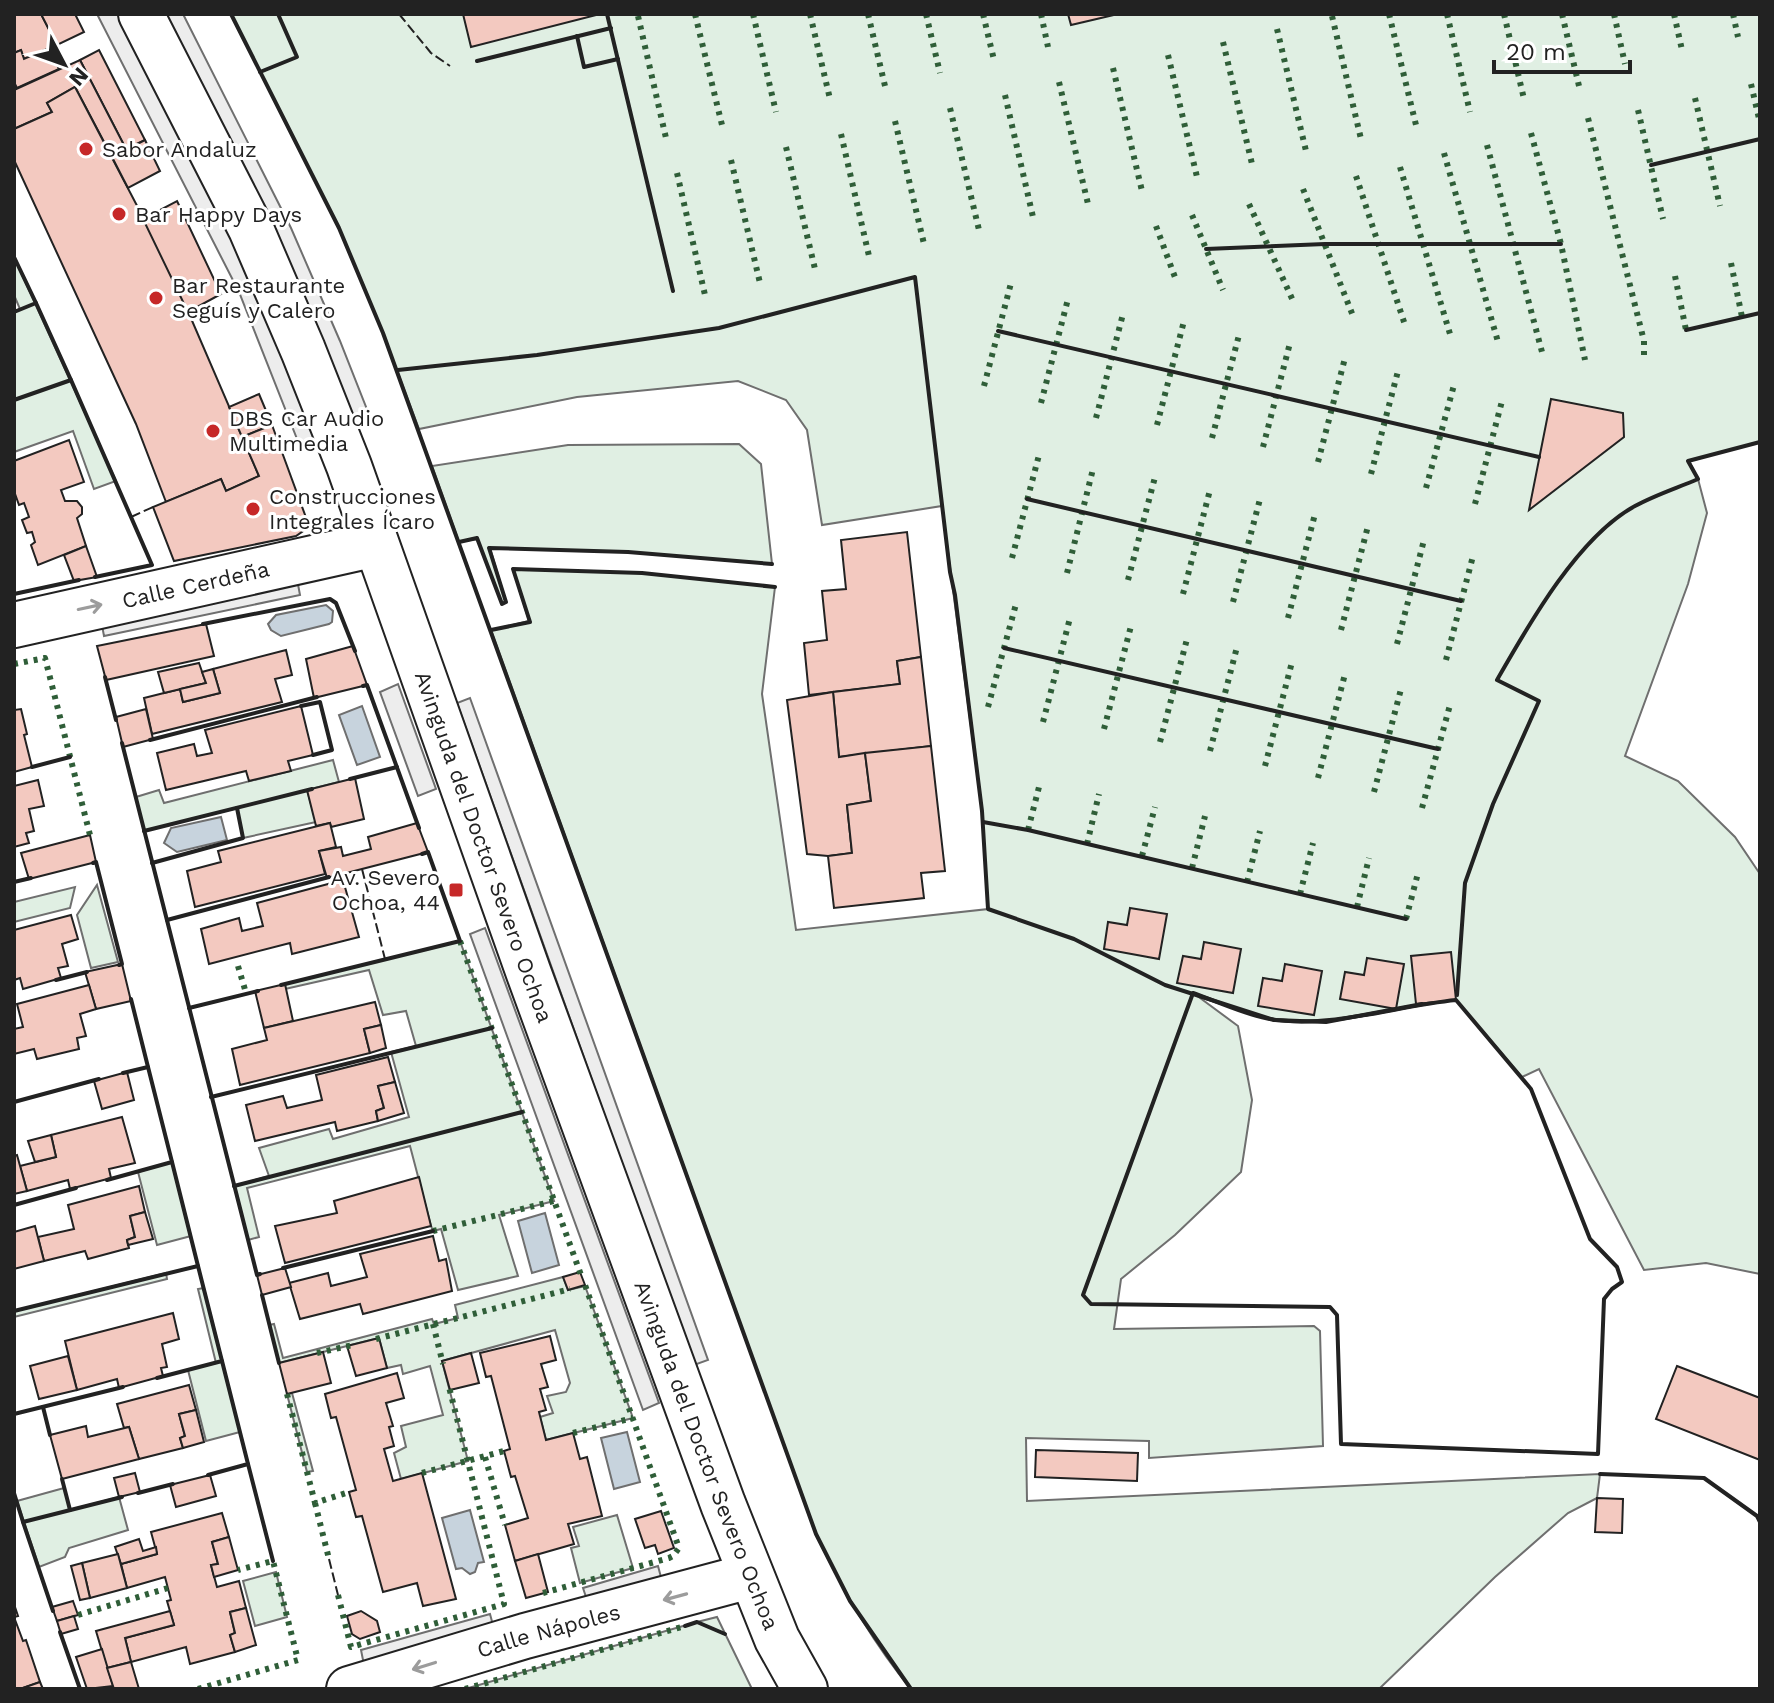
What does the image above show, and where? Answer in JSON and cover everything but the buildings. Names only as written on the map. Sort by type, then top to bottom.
[{"type":"street","name":"Avinguda del Doctor Severo Ochoa","points":[[141,14],[251,229],[309,365],[750,1576],[777,1639],[805,1689]]},
{"type":"street","name":"Calle Cerdeña","points":[[14,625],[376,544]]},
{"type":"street","name":"Calle Nápoles","points":[[349,1689],[525,1636],[750,1576]]},
{"type":"green space","points":[[231,14],[1760,14],[1760,442],[1689,461],[1698,479],[1707,513],[1688,584],[1625,756],[1678,781],[1735,837],[1760,874],[1760,1274],[1706,1263],[1644,1270],[1539,1069],[1522,1077],[1456,1000],[1340,1020],[1294,1022],[1263,1018],[1196,995],[1238,1026],[1252,1100],[1241,1172],[1175,1235],[1121,1279],[1114,1329],[1314,1326],[1320,1331],[1323,1446],[1149,1458],[1149,1441],[1026,1438],[1027,1501],[1600,1474],[1597,1498],[1568,1513],[1495,1577],[1379,1689],[911,1689],[883,1653],[847,1595],[816,1534],[491,630],[529,621],[513,569],[642,573],[775,587],[762,694],[796,930],[988,909],[982,811],[942,506],[822,525],[807,430],[786,400],[738,381],[577,397],[419,429],[339,228]]},
{"type":"green space","points":[[14,257],[116,481],[94,489],[73,431],[14,452],[14,312],[20,309],[14,295]]},
{"type":"green space","points":[[739,444],[761,464],[772,564],[628,552],[490,548],[506,602],[502,604],[477,539],[459,542],[432,466],[568,445]]},
{"type":"green space","points":[[333,760],[339,782],[307,790],[316,822],[243,838],[237,808],[144,831],[136,797],[159,790],[164,803]]},
{"type":"green space","points":[[97,885],[118,962],[91,968],[77,915]]},
{"type":"green space","points":[[75,887],[70,908],[14,922],[14,902]]},
{"type":"green space","points":[[460,941],[554,1201],[499,1215],[518,1276],[458,1290],[441,1229],[433,1231],[431,1226],[410,1146],[247,1188],[259,1237],[248,1240],[234,1186],[269,1176],[259,1148],[329,1129],[333,1139],[409,1117],[391,1052],[416,1046],[406,1011],[383,1015],[369,970],[285,989],[285,984]]},
{"type":"green space","points":[[172,1162],[191,1236],[157,1245],[138,1172]]},
{"type":"green space","points":[[166,1273],[167,1279],[14,1317],[14,1311]]},
{"type":"green space","points":[[563,1277],[568,1290],[585,1286],[633,1418],[546,1440],[540,1417],[553,1413],[547,1396],[566,1392],[570,1383],[555,1330],[442,1361],[468,1461],[401,1479],[394,1453],[406,1447],[401,1426],[443,1415],[430,1366],[403,1374],[401,1365],[387,1368],[379,1338],[279,1363],[269,1325],[274,1324],[283,1358],[432,1319],[434,1324],[458,1318],[455,1305]]},
{"type":"green space","points":[[204,1288],[240,1432],[206,1441],[188,1370],[216,1363],[198,1289]]},
{"type":"green space","points":[[292,1393],[313,1471],[307,1472],[287,1394]]},
{"type":"green space","points":[[64,1488],[70,1510],[119,1497],[128,1530],[69,1548],[65,1557],[39,1567],[17,1501]]},
{"type":"green space","points":[[617,1515],[633,1568],[580,1583],[571,1548],[579,1546],[573,1527]]},
{"type":"green space","points":[[276,1572],[287,1617],[255,1626],[243,1581]]},
{"type":"green space","points":[[717,1617],[752,1689],[465,1689],[697,1622]]},
{"type":"shaded area","points":[[97,14],[118,14],[253,282],[320,442],[301,449],[239,292]]},
{"type":"shaded area","points":[[165,14],[183,14],[291,228],[368,412],[354,418],[324,344]]},
{"type":"shaded area","points":[[297,579],[300,595],[104,636],[101,620]]},
{"type":"shaded area","points":[[326,605],[333,611],[329,624],[281,636],[268,624],[276,615]]},
{"type":"shaded area","points":[[398,684],[436,789],[418,796],[380,692]]},
{"type":"shaded area","points":[[470,698],[708,1360],[694,1365],[457,703]]},
{"type":"shaded area","points":[[362,706],[380,757],[357,765],[339,715]]},
{"type":"shaded area","points":[[221,817],[227,840],[177,852],[164,843],[171,828]]},
{"type":"shaded area","points":[[485,928],[659,1403],[643,1410],[470,934]]},
{"type":"shaded area","points":[[545,1213],[559,1265],[532,1273],[518,1221]]},
{"type":"shaded area","points":[[627,1432],[640,1482],[614,1489],[601,1438]]},
{"type":"shaded area","points":[[470,1510],[484,1562],[478,1563],[475,1572],[470,1574],[462,1568],[456,1569],[442,1518]]},
{"type":"shaded area","points":[[658,1566],[662,1581],[588,1603],[583,1588]]},
{"type":"shaded area","points":[[490,1614],[494,1629],[364,1665],[361,1650]]},
{"type":"hedge","points":[[695,14],[722,125]]},
{"type":"hedge","points":[[753,14],[776,112]]},
{"type":"hedge","points":[[810,14],[830,99]]},
{"type":"hedge","points":[[868,14],[885,86]]},
{"type":"hedge","points":[[926,14],[940,73]]},
{"type":"hedge","points":[[983,14],[994,60]]},
{"type":"hedge","points":[[1041,14],[1048,47]]},
{"type":"hedge","points":[[1389,14],[1416,125]]},
{"type":"hedge","points":[[1447,14],[1470,112]]},
{"type":"hedge","points":[[1504,14],[1524,99]]},
{"type":"hedge","points":[[1562,14],[1579,86]]},
{"type":"hedge","points":[[1614,14],[1625,64]]},
{"type":"hedge","points":[[1674,14],[1682,50]]},
{"type":"hedge","points":[[1733,14],[1738,37]]},
{"type":"hedge","points":[[638,16],[666,138]]},
{"type":"hedge","points":[[1332,16],[1361,139]]},
{"type":"hedge","points":[[1277,29],[1306,151]]},
{"type":"hedge","points":[[1223,42],[1252,164]]},
{"type":"hedge","points":[[1168,55],[1197,177]]},
{"type":"hedge","points":[[1113,68],[1142,191]]},
{"type":"hedge","points":[[1059,82],[1088,204]]},
{"type":"hedge","points":[[1751,84],[1760,123]]},
{"type":"hedge","points":[[1005,95],[1033,217]]},
{"type":"hedge","points":[[1695,98],[1720,206]]},
{"type":"hedge","points":[[950,108],[979,230]]},
{"type":"hedge","points":[[1638,110],[1663,219]]},
{"type":"hedge","points":[[1588,118],[1644,341],[1644,361]]},
{"type":"hedge","points":[[895,121],[924,244]]},
{"type":"hedge","points":[[1531,133],[1561,244],[1585,360]]},
{"type":"hedge","points":[[841,134],[869,256]]},
{"type":"hedge","points":[[1487,145],[1542,352]]},
{"type":"hedge","points":[[786,147],[815,269]]},
{"type":"hedge","points":[[1444,153],[1498,342]]},
{"type":"hedge","points":[[731,160],[760,283]]},
{"type":"hedge","points":[[1400,167],[1450,334]]},
{"type":"hedge","points":[[677,173],[705,295]]},
{"type":"hedge","points":[[1356,176],[1405,325]]},
{"type":"hedge","points":[[1303,189],[1353,316]]},
{"type":"hedge","points":[[1249,204],[1294,303]]},
{"type":"hedge","points":[[1192,215],[1223,290]]},
{"type":"hedge","points":[[1156,226],[1176,280]]},
{"type":"hedge","points":[[1731,263],[1742,317]]},
{"type":"hedge","points":[[1675,276],[1686,330]]},
{"type":"hedge","points":[[984,386],[1011,283]]},
{"type":"hedge","points":[[1041,403],[1068,299]]},
{"type":"hedge","points":[[1096,418],[1123,314]]},
{"type":"hedge","points":[[1157,425],[1184,321]]},
{"type":"hedge","points":[[1212,438],[1239,335]]},
{"type":"hedge","points":[[1263,447],[1290,343]]},
{"type":"hedge","points":[[1318,462],[1345,358]]},
{"type":"hedge","points":[[1371,474],[1398,371]]},
{"type":"hedge","points":[[1426,488],[1454,385]]},
{"type":"hedge","points":[[1475,504],[1502,401]]},
{"type":"hedge","points":[[1012,558],[1039,455]]},
{"type":"hedge","points":[[1067,573],[1093,469]]},
{"type":"hedge","points":[[1128,580],[1155,477]]},
{"type":"hedge","points":[[1183,594],[1210,490]]},
{"type":"hedge","points":[[1233,602],[1260,499]]},
{"type":"hedge","points":[[1288,618],[1315,514]]},
{"type":"hedge","points":[[1341,630],[1368,526]]},
{"type":"hedge","points":[[1397,644],[1424,540]]},
{"type":"hedge","points":[[1446,660],[1473,556]]},
{"type":"hedge","points":[[988,707],[1016,604]]},
{"type":"hedge","points":[[1043,722],[1070,618]]},
{"type":"hedge","points":[[1104,729],[1131,626]]},
{"type":"hedge","points":[[1160,742],[1187,639]]},
{"type":"hedge","points":[[1210,751],[1237,647]]},
{"type":"hedge","points":[[14,664],[45,658],[91,839]]},
{"type":"hedge","points":[[1265,766],[1292,662]]},
{"type":"hedge","points":[[1318,778],[1345,674]]},
{"type":"hedge","points":[[1374,792],[1401,689]]},
{"type":"hedge","points":[[1422,808],[1450,705]]},
{"type":"hedge","points":[[1028,830],[1039,787]]},
{"type":"hedge","points":[[1087,844],[1099,794]]},
{"type":"hedge","points":[[1142,856],[1155,807]]},
{"type":"hedge","points":[[1192,868],[1205,816]]},
{"type":"hedge","points":[[1247,882],[1260,831]]},
{"type":"hedge","points":[[1300,894],[1313,843]]},
{"type":"hedge","points":[[1357,907],[1369,858]]},
{"type":"hedge","points":[[1406,919],[1418,873]]},
{"type":"hedge","points":[[460,941],[581,1275]]},
{"type":"hedge","points":[[238,966],[246,993]]},
{"type":"hedge","points":[[433,1231],[554,1201]]},
{"type":"hedge","points":[[543,1593],[669,1558],[679,1548],[585,1285],[581,1287]]},
{"type":"hedge","points":[[376,1339],[570,1289]]},
{"type":"hedge","points":[[433,1324],[443,1364]]},
{"type":"hedge","points":[[317,1353],[353,1345]]},
{"type":"hedge","points":[[338,1595],[351,1647],[504,1604],[449,1387]]},
{"type":"hedge","points":[[287,1394],[315,1503],[349,1492]]},
{"type":"hedge","points":[[573,1433],[633,1418]]},
{"type":"hedge","points":[[422,1473],[504,1451]]},
{"type":"hedge","points":[[485,1457],[505,1525]]},
{"type":"hedge","points":[[315,1503],[329,1559]]},
{"type":"hedge","points":[[198,1689],[298,1660],[273,1561],[238,1570]]},
{"type":"hedge","points":[[78,1615],[168,1588]]},
{"type":"hedge","points":[[465,1689],[685,1626]]},
{"type":"fence","points":[[399,14],[431,53],[450,66]]},
{"type":"fence","points":[[131,517],[153,507]]},
{"type":"fence","points":[[362,869],[385,959]]},
{"type":"fence","points":[[329,1559],[338,1595]]},
{"type":"wall","points":[[231,14],[339,228],[383,333],[816,1534],[850,1601],[911,1689]]},
{"type":"wall","points":[[260,72],[297,57],[278,14]]},
{"type":"wall","points":[[607,14],[673,291]]},
{"type":"wall","points":[[477,61],[611,28]]},
{"type":"wall","points":[[577,36],[584,67],[618,59]]},
{"type":"wall","points":[[1651,165],[1760,139]]},
{"type":"wall","points":[[1206,249],[1325,244],[1561,244]]},
{"type":"wall","points":[[14,257],[36,303],[14,312]]},
{"type":"wall","points":[[398,370],[537,355],[719,328],[915,277],[982,811],[988,909],[1074,939],[1165,985],[1274,1020],[1326,1022],[1422,1004]]},
{"type":"wall","points":[[14,400],[71,380],[36,303]]},
{"type":"wall","points":[[1686,330],[1760,313]]},
{"type":"wall","points":[[998,331],[1539,457]]},
{"type":"wall","points":[[71,380],[152,565],[95,577]]},
{"type":"wall","points":[[1457,995],[1465,883],[1493,804],[1539,701],[1497,680],[1557,584],[1594,538],[1635,506],[1698,479],[1688,461],[1760,442]]},
{"type":"wall","points":[[1027,499],[1461,601]]},
{"type":"wall","points":[[459,542],[477,538],[502,604],[506,602],[489,548],[628,552],[772,564]]},
{"type":"wall","points":[[491,630],[530,622],[513,569],[642,573],[775,587]]},
{"type":"wall","points":[[14,594],[79,580]]},
{"type":"wall","points":[[203,624],[330,599],[336,603],[355,651]]},
{"type":"wall","points":[[1004,648],[1438,749]]},
{"type":"wall","points":[[105,677],[116,720]]},
{"type":"wall","points":[[363,686],[367,685],[419,828]]},
{"type":"wall","points":[[150,740],[317,697]]},
{"type":"wall","points":[[301,706],[320,702],[332,750],[313,755]]},
{"type":"wall","points":[[122,743],[257,1275],[260,1274]]},
{"type":"wall","points":[[32,767],[70,757]]},
{"type":"wall","points":[[350,779],[397,767]]},
{"type":"wall","points":[[144,831],[312,789]]},
{"type":"wall","points":[[152,863],[243,838],[237,808]]},
{"type":"wall","points":[[983,822],[1406,919]]},
{"type":"wall","points":[[281,985],[460,941],[428,852],[422,854]]},
{"type":"wall","points":[[93,863],[96,862],[122,964],[119,965]]},
{"type":"wall","points":[[167,920],[329,877]]},
{"type":"wall","points":[[14,882],[31,878]]},
{"type":"wall","points":[[56,980],[87,972]]},
{"type":"wall","points":[[189,1008],[258,991]]},
{"type":"wall","points":[[1193,993],[1256,1016],[1299,1021],[1344,1018],[1456,1000],[1531,1089],[1590,1239],[1617,1267],[1622,1282],[1604,1299],[1598,1454],[1341,1444],[1337,1315],[1330,1307],[1091,1304],[1083,1295],[1193,993]]},
{"type":"wall","points":[[123,1073],[148,1067],[131,999]]},
{"type":"wall","points":[[211,1097],[492,1028]]},
{"type":"wall","points":[[107,1180],[172,1162],[148,1067]]},
{"type":"wall","points":[[14,1102],[99,1079]]},
{"type":"wall","points":[[234,1186],[522,1112]]},
{"type":"wall","points":[[14,1311],[198,1266],[172,1162]]},
{"type":"wall","points":[[14,1205],[76,1188]]},
{"type":"wall","points":[[283,1268],[433,1231]]},
{"type":"wall","points":[[157,1378],[222,1361],[198,1266]]},
{"type":"wall","points":[[262,1295],[279,1363]]},
{"type":"wall","points":[[208,1475],[248,1464],[222,1361]]},
{"type":"wall","points":[[14,1414],[123,1387]]},
{"type":"wall","points":[[43,1407],[50,1435]]},
{"type":"wall","points":[[248,1464],[273,1561]]},
{"type":"wall","points":[[1600,1474],[1704,1478],[1757,1516],[1760,1522]]},
{"type":"wall","points":[[62,1479],[70,1510]]},
{"type":"wall","points":[[138,1493],[173,1484]]},
{"type":"wall","points":[[14,1493],[23,1522],[122,1497]]},
{"type":"wall","points":[[23,1522],[53,1611]]},
{"type":"wall","points":[[685,1626],[697,1622],[725,1634]]},
{"type":"wall","points":[[60,1632],[80,1689]]},
{"type":"place","name":"Sabor Andaluz","points":[[86,149]]},
{"type":"place","name":"Bar Happy Days","points":[[119,214]]},
{"type":"place","name":"Bar Restaurante Seguís y Calero","points":[[156,298]]},
{"type":"place","name":"DBS Car Audio Multimedia","points":[[213,431]]},
{"type":"place","name":"Construcciones Integrales Ícaro","points":[[253,509]]},
{"type":"place","name":"Av. Severo Ochoa, 44","points":[[456,890]]}]
